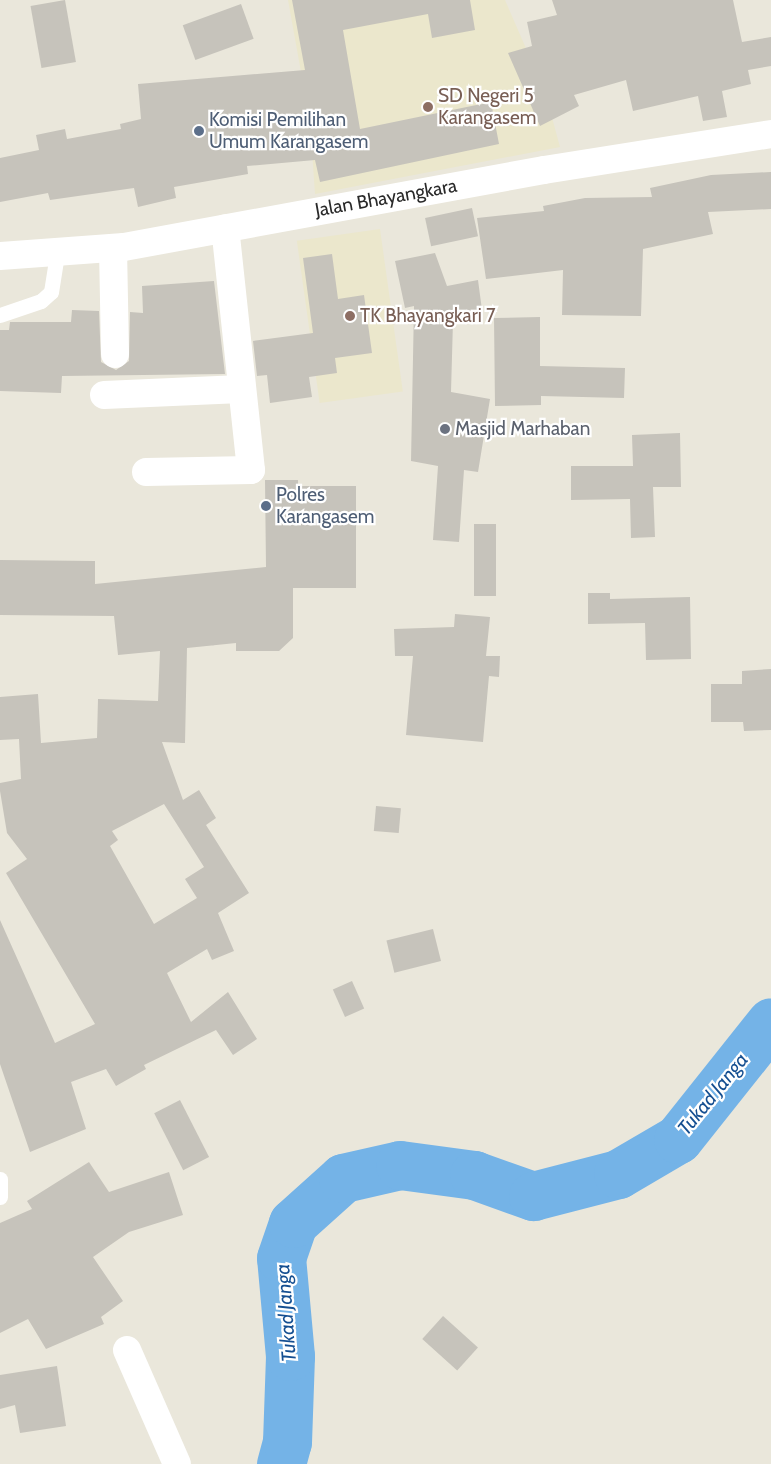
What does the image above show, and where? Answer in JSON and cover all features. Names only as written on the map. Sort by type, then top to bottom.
[{"type":"street","name":"Jalan Bhayangkara","points":[[0,256],[113,248],[771,134]]},
{"type":"street","points":[[146,472],[251,470],[225,228]]},
{"type":"street","points":[[113,248],[115,354]]},
{"type":"street","points":[[104,396],[241,389]]},
{"type":"street","points":[[127,1350],[177,1464]]},
{"type":"lane","points":[[0,315],[41,301],[52,292],[57,253]]},
{"type":"lane","points":[[0,1179],[0,1197]]},
{"type":"shaded area","name":"SD Negeri 5 Karangasem","points":[[288,0],[505,0],[545,92],[560,147],[315,194],[310,122]]},
{"type":"shaded area","name":"TK Bhayangkari 7","points":[[380,229],[403,391],[320,403],[297,241]]},
{"type":"building","points":[[65,0],[76,62],[41,68],[31,6]]},
{"type":"building","points":[[292,0],[470,0],[475,30],[432,38],[428,14],[343,30],[360,129],[491,102],[499,144],[320,182],[315,160],[247,166],[248,174],[174,187],[176,198],[138,207],[134,188],[50,200],[48,193],[0,202],[0,158],[39,150],[36,135],[65,129],[67,139],[121,129],[120,124],[141,119],[138,84],[305,70]]},
{"type":"building","points":[[552,0],[733,0],[742,42],[771,37],[771,66],[748,70],[751,84],[722,91],[727,117],[703,121],[698,96],[633,111],[626,80],[574,95],[579,106],[540,126],[508,53],[532,46],[527,22],[557,15]]},
{"type":"building","points":[[241,4],[254,39],[195,60],[183,25]]},
{"type":"building","points":[[771,172],[771,209],[708,212],[713,234],[643,249],[641,316],[562,315],[563,270],[486,279],[477,218],[544,211],[543,206],[585,198],[652,197],[650,188],[711,175]]},
{"type":"building","points":[[472,208],[478,236],[431,246],[425,218]]},
{"type":"building","points":[[435,253],[447,286],[478,280],[482,310],[453,321],[451,392],[490,399],[478,472],[464,470],[459,542],[433,540],[438,466],[411,461],[414,306],[405,308],[395,261]]},
{"type":"building","points":[[332,254],[338,299],[364,295],[372,353],[335,358],[337,373],[309,377],[312,397],[270,403],[267,375],[257,376],[253,341],[313,333],[303,258]]},
{"type":"building","points":[[214,281],[225,374],[62,376],[61,393],[0,391],[0,330],[9,330],[10,322],[71,322],[72,310],[99,311],[101,362],[116,370],[129,361],[130,312],[143,313],[142,286]]},
{"type":"building","points":[[540,317],[540,366],[625,368],[624,398],[541,396],[541,405],[495,406],[494,318]]},
{"type":"building","points":[[680,433],[681,487],[653,487],[655,537],[631,538],[630,499],[571,500],[571,466],[633,466],[632,435]]},
{"type":"building","points":[[265,480],[298,480],[298,486],[356,486],[356,588],[293,588],[293,638],[279,651],[236,651],[236,643],[187,648],[185,743],[162,742],[183,800],[199,790],[216,818],[206,825],[249,893],[218,913],[234,951],[212,960],[207,949],[167,973],[191,1022],[228,992],[257,1039],[233,1055],[216,1030],[144,1065],[146,1069],[116,1086],[106,1069],[71,1082],[86,1129],[30,1152],[0,1064],[0,920],[55,1043],[95,1024],[6,873],[27,859],[7,833],[0,791],[0,783],[21,779],[19,739],[0,740],[0,697],[38,694],[41,743],[97,738],[98,699],[158,701],[160,651],[118,655],[114,616],[0,615],[0,560],[95,561],[95,584],[266,567]],"holes":[[[164,804],[204,867],[185,879],[197,898],[154,924],[110,846],[118,840],[112,831]]]},
{"type":"building","points":[[474,524],[496,524],[496,596],[474,596]]},
{"type":"building","points":[[588,593],[610,593],[610,599],[690,597],[691,659],[646,660],[645,623],[588,624]]},
{"type":"building","points":[[455,614],[490,617],[486,656],[500,656],[499,677],[489,676],[483,742],[406,735],[413,656],[395,656],[394,629],[454,627]]},
{"type":"building","points":[[771,669],[771,730],[744,731],[743,722],[711,722],[711,684],[742,684],[742,671]]},
{"type":"building","points":[[376,806],[401,808],[399,833],[374,831]]},
{"type":"building","points":[[433,929],[441,961],[394,973],[386,941]]},
{"type":"building","points":[[352,981],[364,1008],[345,1017],[333,990]]},
{"type":"building","points":[[180,1100],[209,1157],[183,1170],[154,1113]]},
{"type":"building","points":[[89,1162],[109,1192],[169,1172],[183,1215],[129,1232],[93,1257],[123,1301],[101,1317],[104,1324],[46,1349],[28,1319],[0,1333],[0,1223],[32,1209],[27,1201]]},
{"type":"building","points":[[443,1316],[478,1347],[457,1370],[422,1339]]},
{"type":"building","points":[[57,1366],[66,1426],[20,1433],[15,1405],[0,1409],[0,1375]]},
{"type":"waterway","name":"Tukad Janga","points":[[281,1464],[287,1442],[290,1356],[281,1258],[293,1223],[343,1178],[400,1165],[474,1175],[533,1196],[618,1174],[678,1139],[771,1022]]},
{"type":"place","name":"SD Negeri 5 Karangasem","points":[[428,107]]},
{"type":"place","name":"Komisi Pemilihan Umum Karangasem","points":[[199,131]]},
{"type":"place","name":"TK Bhayangkari 7","points":[[350,316]]},
{"type":"place","name":"Masjid Marhaban","points":[[445,429]]},
{"type":"place","name":"Polres Karangasem","points":[[266,506]]}]
